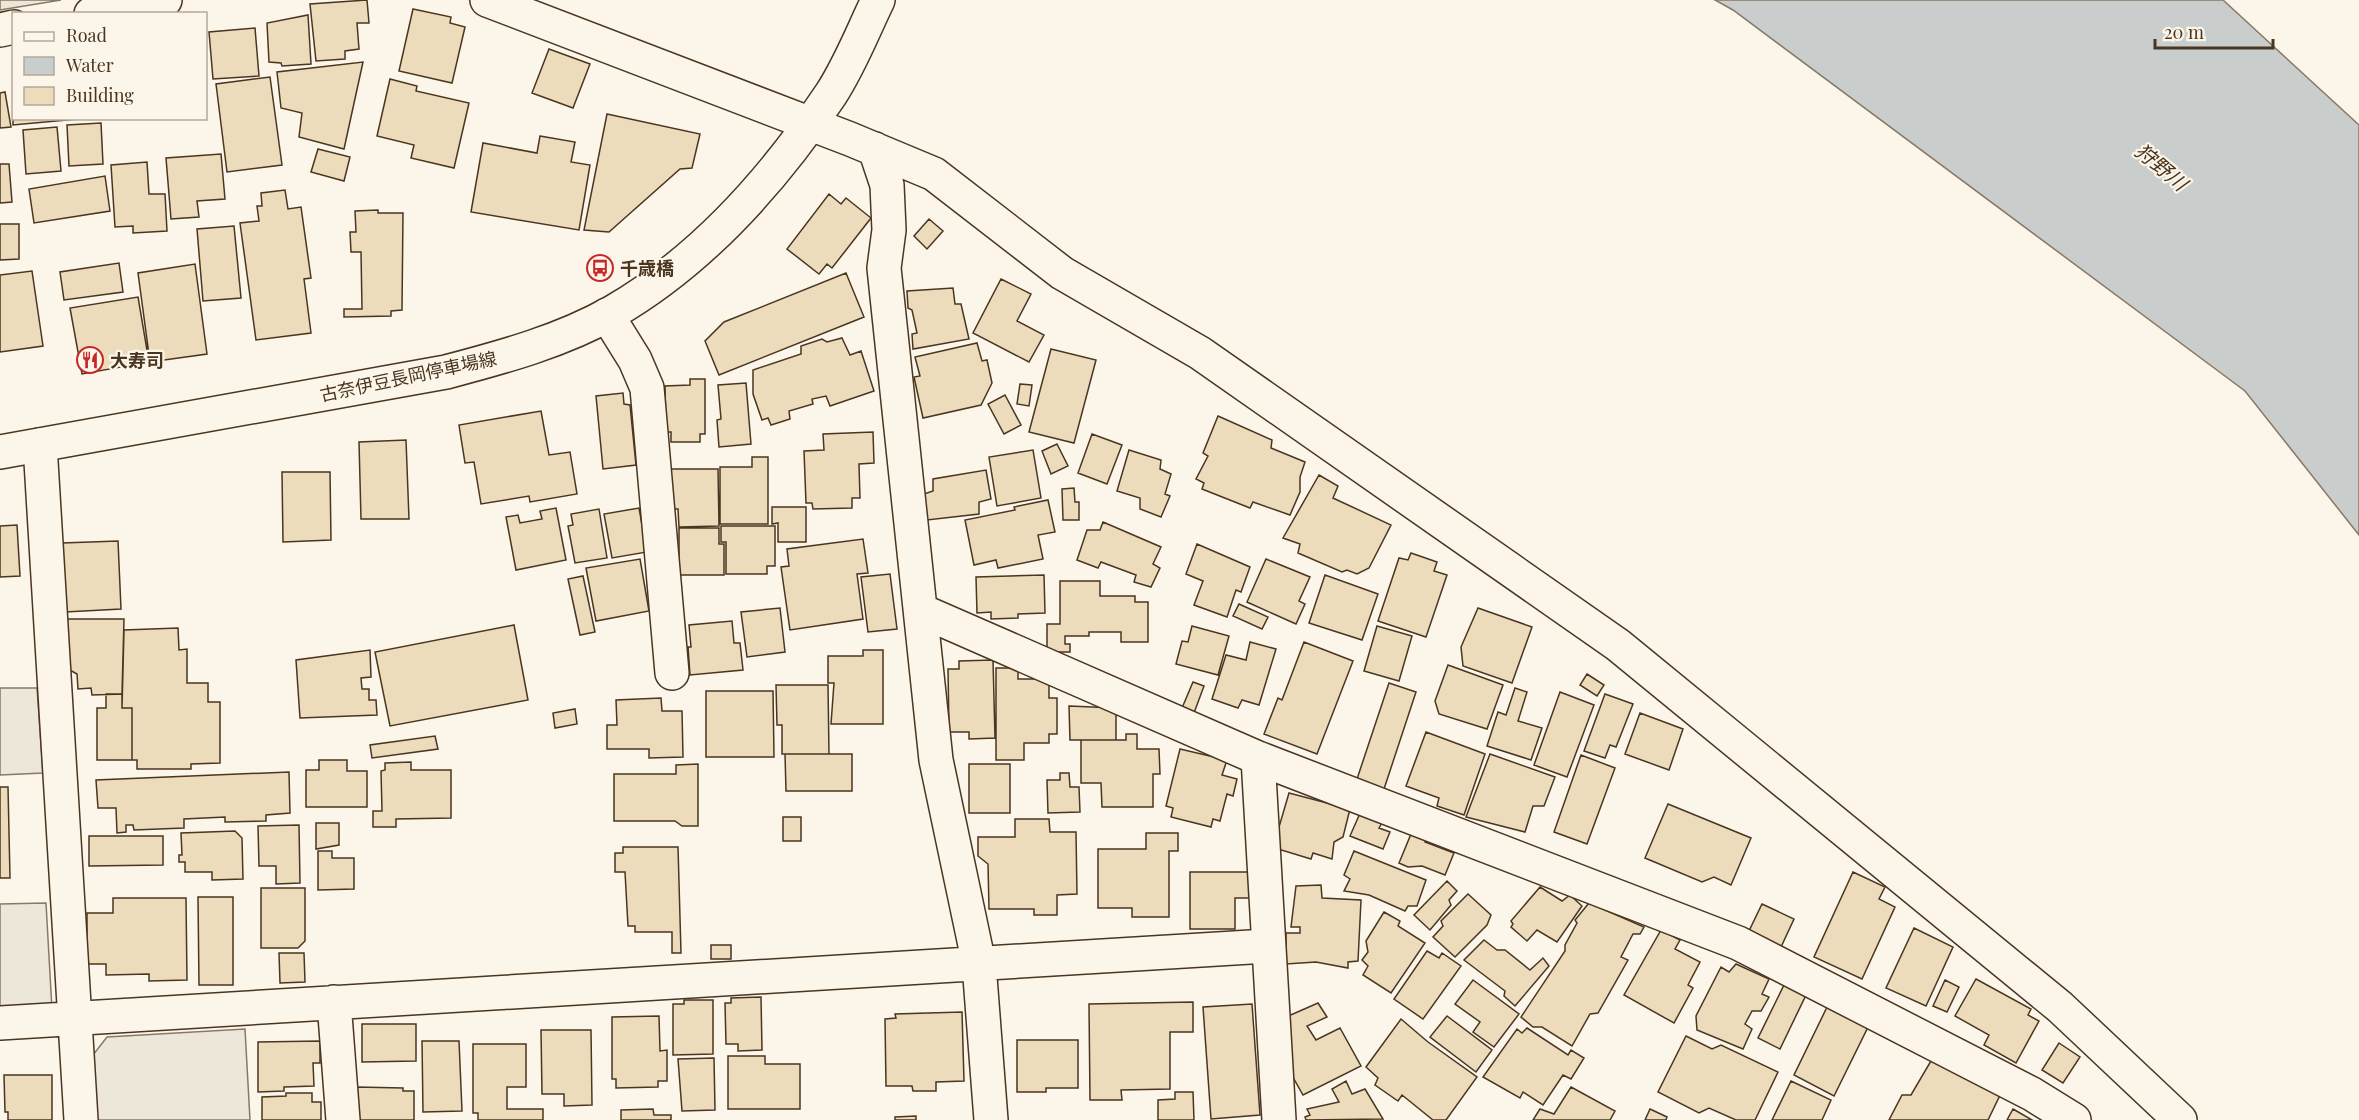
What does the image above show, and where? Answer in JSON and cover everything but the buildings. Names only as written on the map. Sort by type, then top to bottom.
[{"type":"street","points":[[102,12],[165,0]]},
{"type":"street","points":[[487,0],[875,149],[934,174],[1062,273],[1200,353],[1617,645],[2034,985],[2180,1120]]},
{"type":"street","name":"古奈伊豆長岡停車場線","points":[[0,452],[446,372],[500,358],[564,335],[607,315],[687,261],[772,174],[831,94],[878,0]]},
{"type":"street","points":[[875,149],[887,185],[889,230],[884,268],[936,760],[980,964],[991,1120]]},
{"type":"street","points":[[607,315],[635,360],[647,388],[672,673]]},
{"type":"street","points":[[40,446],[81,1120]]},
{"type":"street","points":[[922,611],[1258,759],[1738,943],[2022,1088],[2074,1120]]},
{"type":"street","points":[[1258,759],[1267,946],[1279,1120]]},
{"type":"street","points":[[0,1023],[1267,946]]},
{"type":"street","points":[[334,1002],[343,1120]]},
{"type":"shaded area","points":[[0,0],[61,0],[0,10]]},
{"type":"shaded area","points":[[0,688],[37,688],[43,773],[0,775]]},
{"type":"shaded area","points":[[46,903],[52,1010],[0,1013],[0,904]]},
{"type":"shaded area","points":[[245,1029],[250,1120],[95,1120],[93,1055],[107,1037]]},
{"type":"water","name":"狩野川","points":[[1715,0],[2223,0],[2359,125],[2359,535],[2245,391],[1733,10]]},
{"type":"place","name":"千歳橋","points":[[600,268]]},
{"type":"place","name":"大寿司","points":[[90,360]]}]
